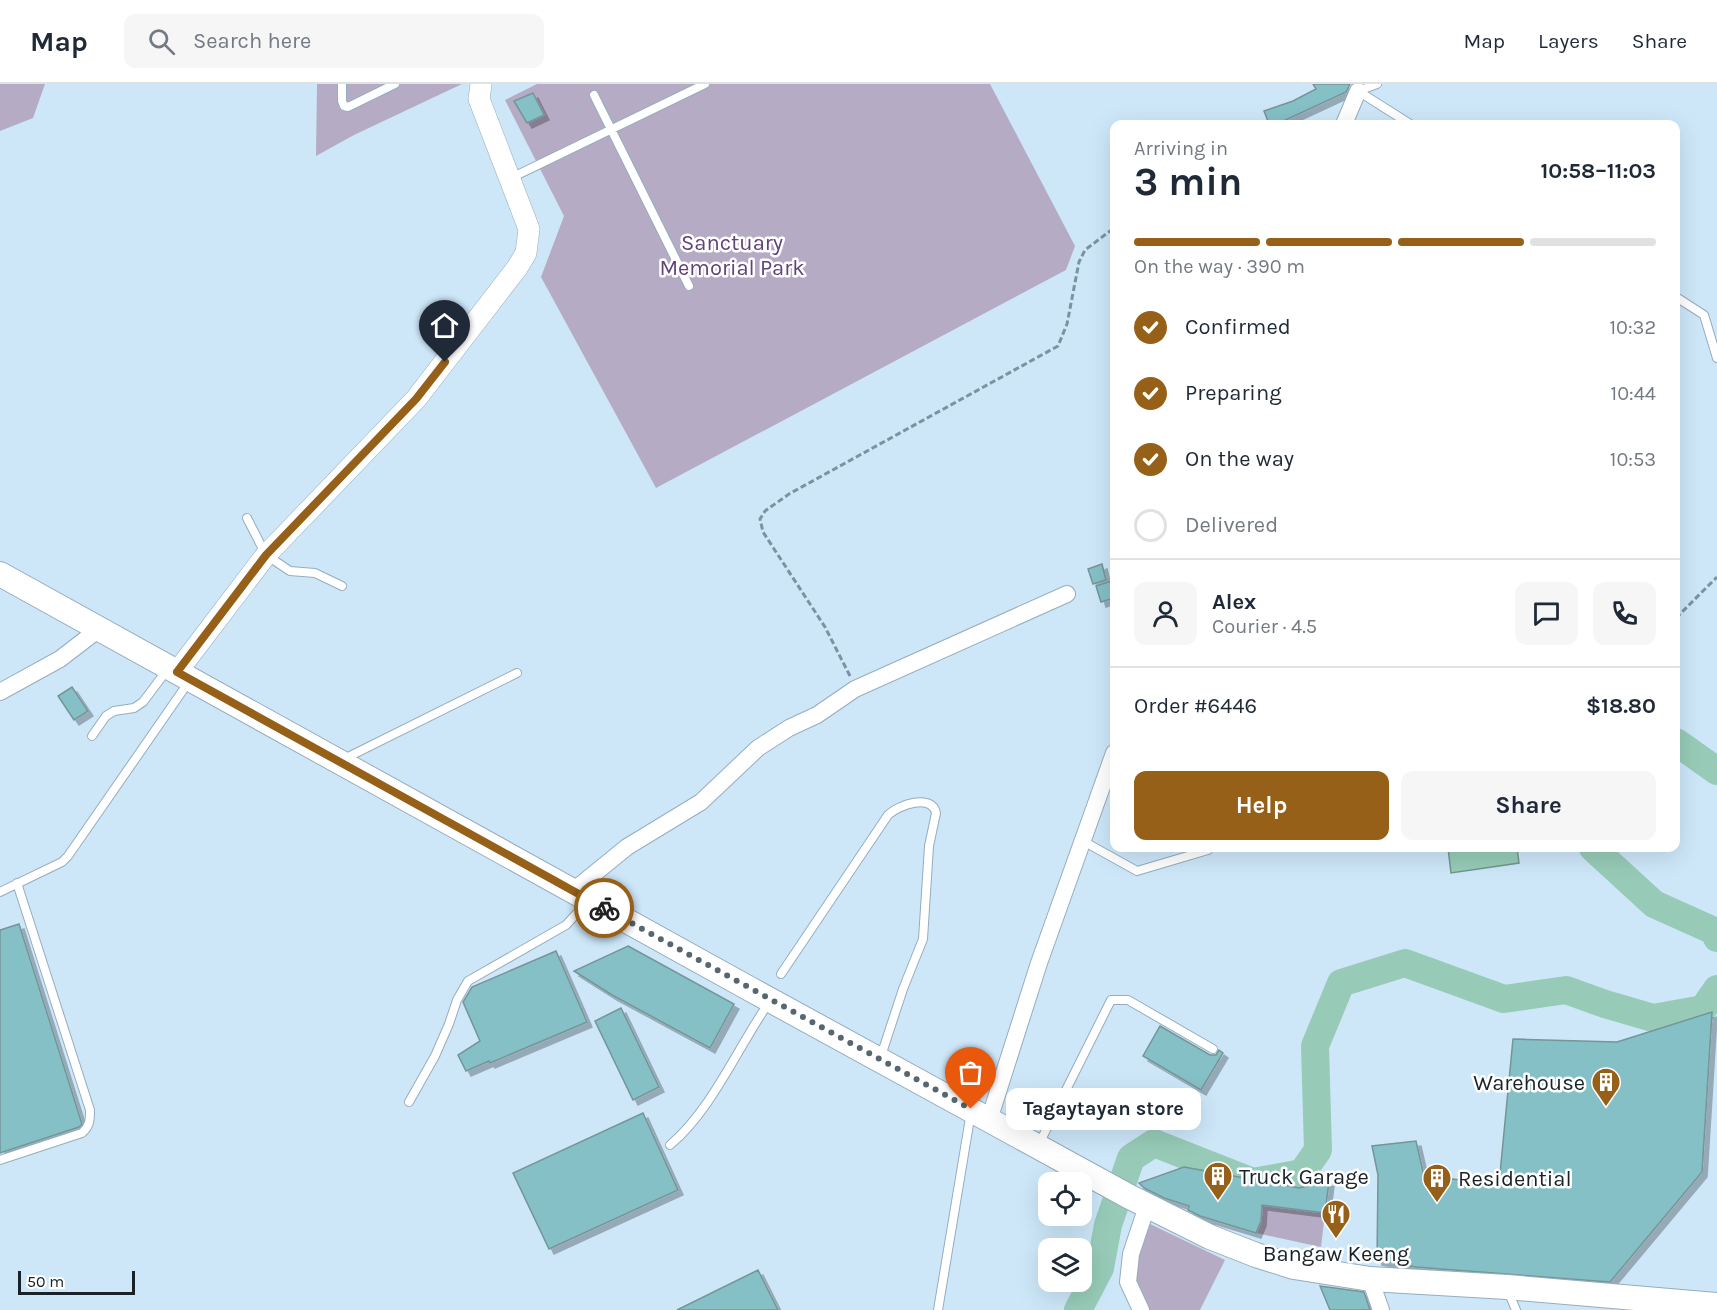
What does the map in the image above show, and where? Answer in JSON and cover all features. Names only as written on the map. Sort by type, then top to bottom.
[{"type":"main road","points":[[0,574],[1092,1177],[1210,1237],[1294,1267],[1370,1279],[1507,1287],[1598,1302],[1717,1305]]},
{"type":"street","points":[[179,673],[266,555],[416,399],[517,268],[526,252],[529,229],[479,99],[481,84]]},
{"type":"street","points":[[1346,120],[1358,91]]},
{"type":"street","points":[[579,894],[627,847],[701,802],[758,748],[789,728],[817,715],[855,689],[1067,594]]},
{"type":"street","points":[[0,692],[60,659],[99,629]]},
{"type":"street","points":[[980,1115],[1039,963],[1110,764]]},
{"type":"street","points":[[1137,1201],[1128,1282],[1141,1310]]},
{"type":"street","points":[[1370,1279],[1381,1310]]},
{"type":"lane","points":[[342,84],[342,101],[344,106],[348,107],[395,84]]},
{"type":"lane","points":[[508,179],[705,84]]},
{"type":"lane","points":[[1358,91],[1377,84]]},
{"type":"lane","points":[[1358,91],[1404,120]]},
{"type":"lane","points":[[594,95],[689,286]]},
{"type":"lane","points":[[1680,300],[1704,315],[1717,358]]},
{"type":"lane","points":[[247,518],[266,555],[290,571],[315,573],[342,586]]},
{"type":"lane","points":[[92,736],[106,716],[114,711],[134,708],[179,673]]},
{"type":"lane","points":[[0,892],[62,862],[68,856],[179,673]]},
{"type":"lane","points":[[339,761],[517,673]]},
{"type":"lane","points":[[781,975],[888,815],[894,809],[911,804],[926,802],[936,808],[929,846],[923,939],[879,1059]]},
{"type":"lane","points":[[1083,841],[1137,871],[1201,852]]},
{"type":"lane","points":[[0,1160],[82,1133],[90,1120],[90,1110],[17,883]]},
{"type":"lane","points":[[409,1102],[435,1056],[457,1000],[468,981],[566,925],[579,911],[579,894]]},
{"type":"lane","points":[[670,1145],[688,1128],[701,1110],[770,1000]]},
{"type":"lane","points":[[1038,1147],[1111,1000],[1128,1000],[1213,1048]]},
{"type":"lane","points":[[938,1310],[980,1115]]},
{"type":"lane","points":[[1507,1287],[1516,1310]]},
{"type":"path","points":[[855,689],[843,660],[825,627],[763,532],[760,519],[765,511],[789,494],[1058,346],[1067,324],[1082,256],[1085,250],[1110,231]]},
{"type":"path","points":[[1680,614],[1717,578]]},
{"type":"green space","points":[[0,84],[45,84],[33,118],[0,131]]},
{"type":"green space","points":[[317,84],[462,84],[354,135],[316,156]]},
{"type":"green space","name":"Sanctuary Memorial Park","points":[[537,84],[990,84],[1075,246],[1066,270],[656,488],[541,277],[564,216],[505,100]]},
{"type":"green space","points":[[1262,1205],[1325,1213],[1321,1247],[1256,1233],[1261,1221]]},
{"type":"green space","points":[[1146,1222],[1225,1260],[1200,1310],[1146,1310],[1132,1281]]},
{"type":"shaded area","points":[[1448,852],[1518,852],[1519,863],[1451,873]]},
{"type":"building","points":[[1313,84],[1350,84],[1346,92],[1285,120],[1267,120],[1264,111],[1293,101],[1316,89]]},
{"type":"building","points":[[533,93],[544,115],[527,123],[514,101]]},
{"type":"building","points":[[1102,564],[1106,580],[1093,584],[1088,569]]},
{"type":"building","points":[[1110,581],[1110,599],[1101,602],[1096,586]]},
{"type":"building","points":[[72,687],[88,711],[74,720],[58,696]]},
{"type":"building","points":[[19,924],[82,1124],[79,1127],[0,1153],[0,930]]},
{"type":"building","points":[[628,946],[734,1004],[710,1048],[612,995],[574,971]]},
{"type":"building","points":[[556,951],[587,1022],[466,1071],[458,1055],[480,1041],[463,1002],[472,987]]},
{"type":"building","points":[[621,1008],[659,1087],[633,1100],[595,1021]]},
{"type":"building","name":"Warehouse","points":[[1712,1012],[1702,1172],[1610,1282],[1416,1267],[1377,1260],[1378,1175],[1372,1146],[1416,1141],[1424,1176],[1499,1184],[1513,1039],[1617,1042]]},
{"type":"building","points":[[1160,1026],[1210,1055],[1216,1055],[1219,1050],[1223,1053],[1201,1090],[1143,1056]]},
{"type":"building","points":[[643,1113],[678,1190],[549,1249],[513,1173]]},
{"type":"building","name":"Truck Garage","points":[[1184,1167],[1299,1188],[1329,1181],[1325,1213],[1262,1205],[1261,1221],[1256,1233],[1200,1216],[1188,1210],[1189,1206],[1164,1198],[1139,1183]]},
{"type":"building","points":[[758,1270],[778,1310],[677,1310]]},
{"type":"building","points":[[1320,1286],[1364,1292],[1370,1310],[1330,1310]]},
{"type":"waterway","points":[[1680,745],[1717,771]]},
{"type":"waterway","points":[[1597,852],[1654,904],[1714,931],[1717,938]]},
{"type":"waterway","points":[[1078,1310],[1100,1268],[1108,1225],[1131,1158],[1154,1143],[1253,1182],[1302,1173],[1318,1150],[1315,1046],[1341,983],[1405,963],[1504,999],[1566,990],[1653,1018],[1703,1009],[1717,989]]},
{"type":"way so far","points":[[604,908],[971,1109]]},
{"type":"place","name":"Warehouse","points":[[1606,1108]]},
{"type":"place","name":"Tagaytayan store","points":[[971,1109]]},
{"type":"place","name":"Truck Garage","points":[[1218,1202]]},
{"type":"place","name":"Residential","points":[[1437,1204]]},
{"type":"place","name":"Bangaw Keeng","points":[[1336,1240]]},
{"type":"route","points":[[445,362],[416,399],[266,555],[177,672],[604,908]]}]
